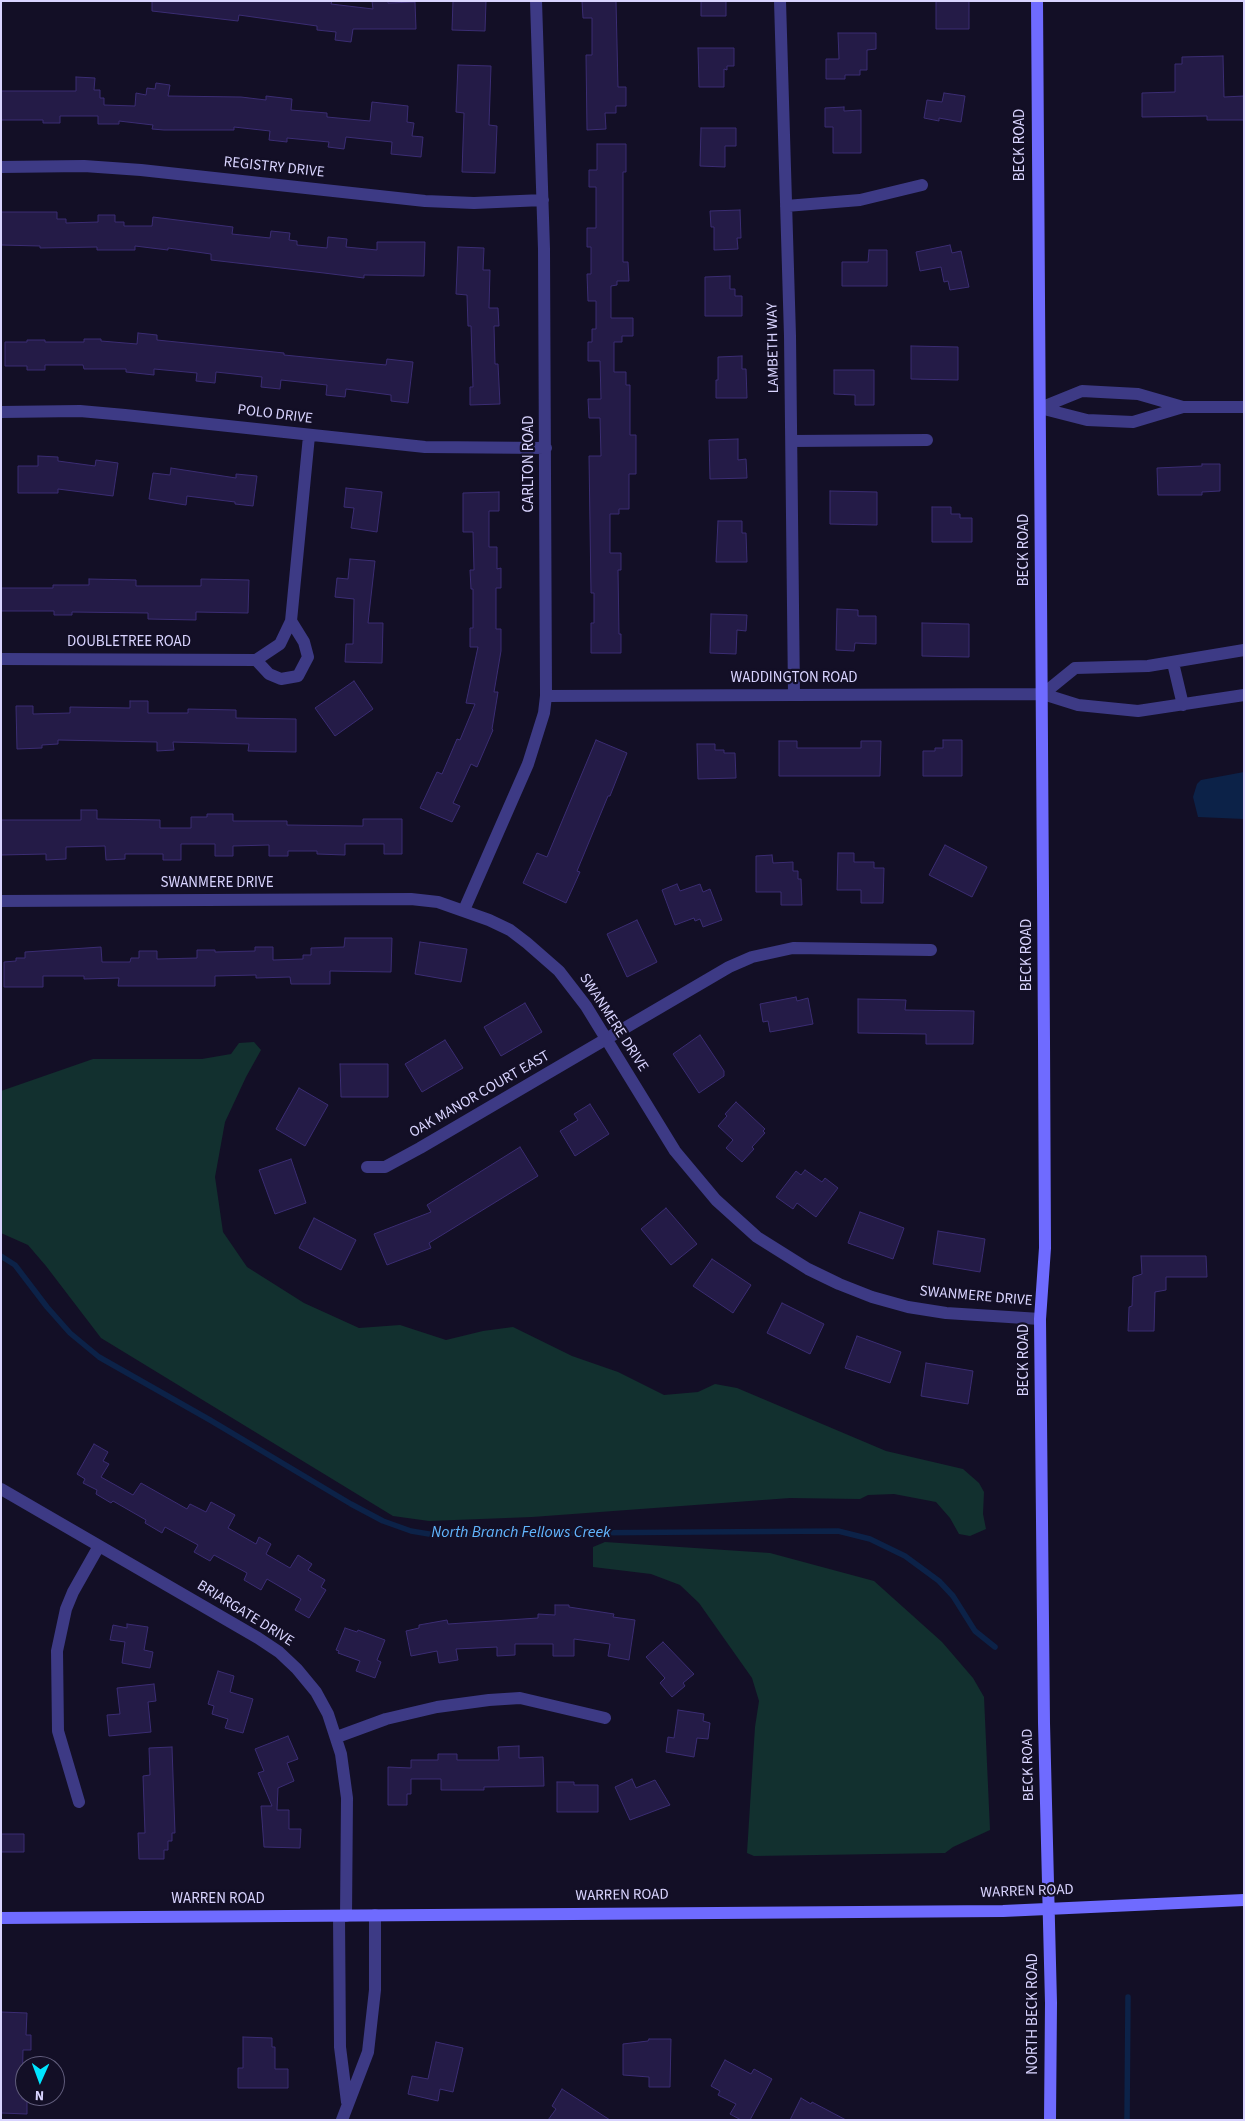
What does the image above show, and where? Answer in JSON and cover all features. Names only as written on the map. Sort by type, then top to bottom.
[{"type":"main road","name":"BECK ROAD","points":[[1037,1],[1043,694],[1045,1248],[1040,1319],[1044,1723],[1049,1908]]},
{"type":"main road","name":"WARREN ROAD","points":[[1,1918],[994,1911],[1244,1900]]},
{"type":"main road","name":"NORTH BECK ROAD","points":[[1049,1908],[1052,2003],[1050,2120]]},
{"type":"street","name":"CARLTON ROAD","points":[[464,910],[528,764],[544,713],[546,696],[543,200],[536,1]]},
{"type":"street","name":"LAMBETH WAY","points":[[780,1],[792,441],[794,695]]},
{"type":"street","name":"REGISTRY DRIVE","points":[[1,167],[84,166],[141,170],[425,201],[474,203],[543,200]]},
{"type":"street","points":[[786,206],[860,200],[922,186]]},
{"type":"street","points":[[1040,408],[1082,391],[1138,394],[1183,407]]},
{"type":"street","points":[[1040,408],[1087,420],[1133,422],[1183,407],[1244,406]]},
{"type":"street","name":"POLO DRIVE","points":[[1,412],[80,411],[107,413],[425,448],[546,448]]},
{"type":"street","points":[[291,621],[304,642],[308,657],[298,676],[282,679],[269,674],[256,660],[280,644],[291,621],[309,436]]},
{"type":"street","points":[[792,441],[927,440]]},
{"type":"street","points":[[1043,694],[1075,668],[1148,666],[1244,650]]},
{"type":"street","name":"DOUBLETREE ROAD","points":[[1,659],[256,660]]},
{"type":"street","points":[[1173,663],[1183,705]]},
{"type":"street","name":"WADDINGTON ROAD","points":[[546,696],[1043,694],[1078,705],[1138,711],[1244,695]]},
{"type":"street","name":"SWANMERE DRIVE","points":[[1,902],[410,899],[438,902],[464,910],[510,930],[544,956],[573,988],[675,1151],[692,1173],[736,1219],[785,1256],[839,1284],[872,1297],[908,1306],[965,1315],[1040,1319]]},
{"type":"street","name":"OAK MANOR COURT EAST","points":[[367,1167],[385,1167],[420,1148],[729,967],[752,957],[793,948],[931,950]]},
{"type":"street","name":"BRIARGATE DRIVE","points":[[1,1489],[279,1652],[297,1669],[316,1692],[328,1714],[337,1737],[348,1798],[340,2047],[348,2102]]},
{"type":"street","points":[[79,1802],[58,1731],[57,1651],[66,1609],[73,1592],[99,1546]]},
{"type":"street","points":[[337,1737],[395,1717],[437,1707],[489,1700],[520,1698],[605,1718]]},
{"type":"street","name":"BRIARGATE DRIVE","points":[[342,2120],[368,2052],[375,1990],[375,1915]]},
{"type":"green space","points":[[254,1042],[261,1050],[225,1122],[215,1177],[223,1232],[247,1267],[304,1303],[359,1328],[400,1325],[446,1340],[483,1331],[513,1327],[572,1356],[618,1372],[664,1395],[698,1392],[715,1384],[737,1388],[886,1451],[963,1469],[979,1483],[984,1492],[983,1514],[986,1529],[970,1536],[959,1534],[950,1518],[936,1502],[894,1494],[868,1495],[860,1499],[790,1498],[532,1517],[429,1521],[393,1516],[101,1338],[28,1245],[1,1233],[1,1091],[93,1059],[202,1059],[231,1054],[239,1043]]},
{"type":"green space","points":[[605,1542],[770,1553],[874,1581],[942,1642],[973,1678],[984,1697],[990,1830],[953,1847],[945,1853],[754,1856],[747,1853],[755,1727],[759,1701],[752,1678],[699,1603],[680,1585],[651,1574],[593,1567],[593,1547]]},
{"type":"water","points":[[1244,772],[1244,819],[1198,817],[1193,797],[1197,784],[1201,780]]},
{"type":"building","points":[[152,1],[332,1],[331,4],[373,9],[372,1],[388,1],[388,3],[415,2],[416,29],[353,29],[351,42],[335,40],[336,32],[317,30],[317,26],[239,15],[238,21],[152,11]]},
{"type":"building","points":[[453,1],[486,1],[485,31],[452,30]]},
{"type":"building","points":[[582,1],[616,1],[618,87],[626,87],[626,106],[616,106],[616,113],[605,113],[606,129],[587,130],[586,55],[592,55],[592,18],[583,18]]},
{"type":"building","points":[[701,1],[726,1],[726,16],[701,16]]},
{"type":"building","points":[[936,1],[969,1],[969,29],[936,29]]},
{"type":"building","points":[[838,33],[876,33],[876,49],[867,50],[867,70],[860,70],[860,75],[845,75],[845,79],[826,79],[826,59],[839,59]]},
{"type":"building","points":[[698,48],[734,48],[734,66],[727,66],[727,70],[724,69],[724,87],[699,87]]},
{"type":"building","points":[[1223,56],[1224,97],[1244,96],[1244,120],[1207,120],[1207,116],[1142,117],[1142,93],[1175,92],[1175,64],[1182,64],[1182,57]]},
{"type":"building","points":[[458,65],[491,66],[489,125],[497,126],[495,173],[462,172],[464,113],[456,112]]},
{"type":"building","points":[[76,77],[95,78],[94,90],[100,90],[100,98],[104,98],[104,105],[135,106],[136,93],[146,95],[147,88],[155,89],[156,83],[170,85],[168,96],[241,97],[266,100],[266,96],[292,99],[291,110],[327,113],[327,117],[370,121],[372,102],[408,106],[407,122],[414,123],[412,136],[423,137],[421,157],[391,154],[392,142],[346,137],[344,149],[328,147],[329,142],[287,138],[287,142],[269,140],[270,131],[234,127],[234,130],[164,130],[152,129],[153,125],[119,121],[119,124],[98,124],[98,116],[60,116],[60,123],[43,123],[43,120],[1,120],[1,91],[76,91]]},
{"type":"building","points":[[944,93],[965,96],[961,122],[939,118],[939,121],[924,118],[927,100],[942,102]]},
{"type":"building","points":[[844,107],[844,111],[861,110],[861,153],[833,153],[833,127],[825,127],[825,108]]},
{"type":"building","points":[[701,128],[736,128],[736,146],[725,146],[725,167],[700,166]]},
{"type":"building","points":[[597,144],[626,144],[626,172],[623,172],[623,262],[628,262],[629,281],[617,281],[617,285],[611,286],[611,318],[633,318],[633,336],[622,336],[622,342],[614,342],[614,372],[626,372],[626,385],[630,385],[630,435],[636,435],[636,474],[629,474],[629,509],[619,509],[619,514],[610,514],[610,553],[621,553],[621,570],[618,570],[621,653],[591,653],[594,593],[591,593],[589,456],[601,456],[600,418],[589,418],[588,399],[601,399],[600,361],[588,361],[588,342],[592,342],[592,329],[596,329],[596,301],[588,301],[587,274],[591,274],[591,247],[587,247],[587,228],[596,228],[596,187],[589,187],[589,170],[597,170]]},
{"type":"building","points":[[740,210],[741,238],[737,238],[738,249],[714,250],[714,227],[711,227],[710,211]]},
{"type":"building","points":[[1,212],[57,212],[57,219],[66,219],[66,223],[98,222],[98,215],[115,215],[115,222],[124,222],[124,226],[152,226],[153,217],[233,227],[232,234],[270,238],[271,231],[290,233],[289,240],[297,241],[297,245],[327,248],[328,237],[347,239],[346,247],[377,250],[377,242],[425,242],[424,276],[364,275],[364,278],[211,260],[211,254],[168,248],[168,250],[135,246],[135,250],[97,250],[97,247],[40,248],[40,246],[1,245]]},
{"type":"building","points":[[950,245],[952,253],[961,251],[969,287],[950,290],[948,281],[944,282],[941,267],[920,271],[916,252]]},
{"type":"building","points":[[458,247],[484,248],[483,270],[490,270],[489,308],[498,308],[499,326],[494,326],[495,364],[498,364],[500,404],[470,405],[470,387],[473,387],[471,326],[468,326],[467,295],[456,294]]},
{"type":"building","points":[[869,250],[887,250],[887,286],[842,286],[842,262],[868,262]]},
{"type":"building","points":[[730,276],[730,289],[735,289],[735,296],[742,296],[742,316],[705,316],[705,277]]},
{"type":"building","points":[[138,333],[157,335],[157,340],[284,353],[284,355],[386,365],[387,359],[413,362],[408,403],[391,401],[391,395],[346,389],[345,397],[326,395],[327,385],[281,380],[280,389],[261,387],[262,377],[216,372],[215,383],[196,381],[197,373],[154,369],[154,375],[126,372],[126,369],[84,369],[83,365],[45,365],[45,370],[27,370],[27,366],[5,366],[5,342],[45,340],[45,342],[84,342],[84,339],[101,339],[101,341],[137,344]]},
{"type":"building","points":[[911,346],[958,347],[958,380],[911,379]]},
{"type":"building","points":[[742,356],[742,369],[746,369],[747,398],[716,398],[718,357]]},
{"type":"building","points":[[834,370],[874,370],[874,405],[855,405],[855,395],[834,394]]},
{"type":"building","points":[[738,439],[738,460],[746,459],[747,478],[710,479],[709,440]]},
{"type":"building","points":[[38,456],[58,457],[58,461],[95,466],[96,460],[118,463],[113,496],[58,489],[58,493],[18,493],[18,466],[38,466]]},
{"type":"building","points":[[1202,464],[1220,464],[1220,491],[1202,492],[1202,495],[1158,495],[1157,468],[1202,466]]},
{"type":"building","points":[[171,468],[236,478],[236,474],[257,476],[253,506],[187,496],[186,505],[149,499],[153,473],[170,475]]},
{"type":"building","points":[[346,488],[382,492],[377,532],[351,528],[354,508],[344,507]]},
{"type":"building","points":[[830,491],[877,492],[877,525],[830,524]]},
{"type":"building","points":[[499,492],[499,511],[489,511],[489,547],[497,547],[497,569],[501,568],[501,588],[496,588],[496,629],[501,629],[501,651],[494,692],[498,692],[493,730],[477,767],[471,764],[453,803],[460,806],[452,822],[420,808],[437,772],[442,774],[457,739],[460,740],[475,704],[466,703],[478,647],[470,647],[470,628],[473,628],[473,589],[471,589],[470,570],[474,570],[473,532],[463,532],[463,493]]},
{"type":"building","points":[[932,507],[951,507],[951,514],[960,514],[960,518],[972,518],[972,542],[932,542]]},
{"type":"building","points":[[718,521],[742,521],[742,533],[746,533],[747,562],[716,562]]},
{"type":"building","points":[[350,559],[375,561],[368,623],[383,623],[382,663],[345,662],[346,644],[353,644],[354,599],[335,597],[337,578],[348,579]]},
{"type":"building","points":[[89,579],[136,580],[136,586],[201,586],[201,579],[249,580],[248,613],[196,612],[196,620],[148,619],[148,613],[72,612],[72,615],[54,615],[54,611],[1,611],[1,588],[53,588],[53,585],[89,585]]},
{"type":"building","points":[[837,609],[858,610],[858,616],[876,616],[876,644],[855,643],[854,651],[836,650]]},
{"type":"building","points":[[711,614],[747,615],[746,631],[737,630],[736,654],[710,653]]},
{"type":"building","points":[[922,623],[969,624],[969,657],[922,656]]},
{"type":"building","points":[[354,681],[373,709],[335,736],[315,708]]},
{"type":"building","points":[[130,701],[148,701],[148,713],[188,713],[188,709],[236,710],[236,718],[296,719],[296,752],[248,751],[249,744],[173,742],[174,750],[157,751],[157,742],[58,740],[58,744],[42,745],[42,748],[17,749],[16,706],[33,706],[33,714],[70,713],[70,707],[130,708]]},
{"type":"building","points":[[596,740],[627,753],[577,871],[580,872],[566,903],[523,883],[537,853],[547,857]]},
{"type":"building","points":[[943,740],[962,740],[962,776],[923,776],[923,751],[935,751],[935,748],[943,748]]},
{"type":"building","points":[[779,741],[797,741],[797,748],[861,748],[861,741],[881,741],[880,776],[779,776]]},
{"type":"building","points":[[697,744],[715,744],[715,750],[724,750],[724,753],[735,753],[736,778],[698,779]]},
{"type":"building","points":[[81,810],[97,810],[97,819],[160,820],[160,828],[191,828],[191,817],[207,817],[207,814],[233,814],[233,821],[287,821],[287,825],[363,826],[363,819],[402,819],[402,854],[384,854],[384,844],[345,844],[345,855],[317,854],[317,851],[288,851],[288,856],[269,856],[269,845],[233,846],[233,856],[215,856],[215,844],[181,844],[181,860],[163,860],[163,854],[125,854],[125,859],[106,860],[105,846],[66,847],[66,859],[46,860],[46,854],[1,855],[1,820],[81,820]]},
{"type":"building","points":[[945,845],[987,867],[972,897],[929,875]]},
{"type":"building","points":[[838,853],[854,853],[854,862],[874,862],[874,868],[884,868],[883,903],[861,903],[861,890],[837,890]]},
{"type":"building","points":[[772,855],[773,863],[793,862],[793,871],[798,871],[798,879],[801,879],[802,905],[781,905],[781,892],[756,892],[756,856]]},
{"type":"building","points":[[677,884],[680,891],[700,884],[703,892],[710,889],[722,920],[703,927],[700,919],[695,921],[694,918],[675,925],[662,890]]},
{"type":"building","points":[[637,920],[657,962],[627,977],[607,934]]},
{"type":"building","points":[[345,938],[392,938],[391,972],[330,971],[330,984],[291,984],[290,977],[256,978],[256,975],[215,976],[215,986],[118,986],[119,978],[84,979],[84,976],[43,976],[43,987],[4,987],[4,962],[16,961],[16,958],[25,958],[25,952],[101,947],[102,962],[130,962],[131,958],[139,958],[139,951],[157,951],[157,959],[197,958],[197,950],[215,950],[215,952],[255,951],[255,947],[273,947],[273,960],[303,959],[303,955],[311,955],[311,948],[344,947]]},
{"type":"building","points":[[420,942],[467,949],[461,982],[415,974]]},
{"type":"building","points":[[796,997],[797,1001],[808,998],[813,1024],[770,1032],[768,1021],[763,1022],[760,1004]]},
{"type":"building","points":[[858,999],[906,1000],[905,1010],[974,1011],[973,1044],[926,1044],[926,1034],[858,1033]]},
{"type":"building","points":[[525,1003],[542,1032],[501,1056],[484,1027]]},
{"type":"building","points":[[700,1035],[724,1071],[724,1076],[699,1093],[673,1054]]},
{"type":"building","points":[[445,1040],[463,1068],[422,1092],[405,1064]]},
{"type":"building","points":[[340,1064],[388,1064],[388,1097],[341,1097]]},
{"type":"building","points":[[299,1088],[328,1105],[305,1146],[276,1129]]},
{"type":"building","points":[[736,1102],[765,1129],[763,1131],[765,1133],[752,1147],[754,1149],[742,1162],[726,1148],[733,1140],[718,1126],[727,1116],[725,1114]]},
{"type":"building","points":[[590,1104],[609,1134],[575,1156],[560,1131],[578,1120],[574,1114]]},
{"type":"building","points":[[520,1147],[538,1176],[429,1243],[431,1248],[387,1265],[374,1234],[431,1212],[427,1205]]},
{"type":"building","points":[[291,1159],[306,1203],[275,1214],[259,1170]]},
{"type":"building","points":[[805,1170],[822,1182],[825,1178],[838,1188],[816,1217],[797,1203],[793,1209],[776,1197],[796,1171],[801,1175]]},
{"type":"building","points":[[666,1208],[697,1244],[671,1265],[641,1229]]},
{"type":"building","points":[[860,1212],[904,1228],[893,1259],[848,1243]]},
{"type":"building","points":[[314,1218],[356,1240],[341,1270],[299,1248]]},
{"type":"building","points":[[938,1231],[985,1239],[980,1272],[933,1264]]},
{"type":"building","points":[[1141,1256],[1206,1256],[1207,1277],[1166,1277],[1166,1290],[1155,1292],[1154,1331],[1128,1331],[1129,1307],[1132,1306],[1133,1277],[1142,1274]]},
{"type":"building","points":[[712,1259],[751,1285],[733,1313],[693,1286]]},
{"type":"building","points":[[782,1303],[824,1324],[810,1354],[767,1333]]},
{"type":"building","points":[[857,1336],[901,1352],[890,1383],[845,1368]]},
{"type":"building","points":[[926,1363],[973,1371],[968,1404],[921,1396]]},
{"type":"building","points":[[94,1444],[108,1452],[103,1461],[109,1464],[101,1477],[133,1495],[141,1483],[187,1509],[190,1504],[206,1512],[211,1502],[235,1515],[228,1528],[256,1544],[259,1537],[271,1544],[266,1554],[290,1568],[298,1555],[312,1564],[308,1570],[325,1580],[321,1587],[326,1590],[309,1618],[295,1610],[301,1599],[267,1579],[261,1590],[244,1580],[247,1573],[214,1555],[210,1561],[194,1552],[198,1545],[165,1527],[162,1533],[145,1523],[146,1520],[113,1501],[111,1503],[96,1494],[97,1490],[83,1483],[85,1479],[77,1474]]},
{"type":"building","points":[[555,1605],[569,1605],[569,1607],[614,1614],[613,1617],[635,1620],[629,1660],[608,1656],[610,1644],[574,1639],[574,1656],[553,1656],[553,1644],[515,1644],[515,1655],[497,1656],[497,1647],[456,1649],[458,1660],[439,1663],[437,1651],[411,1656],[406,1631],[419,1628],[419,1625],[447,1620],[448,1624],[538,1618],[538,1614],[555,1615]]},
{"type":"building","points":[[127,1624],[148,1627],[144,1650],[153,1652],[150,1668],[122,1663],[125,1642],[110,1640],[113,1625],[127,1628]]},
{"type":"building","points":[[345,1628],[357,1632],[358,1630],[385,1640],[377,1660],[381,1662],[375,1678],[356,1671],[360,1661],[338,1653],[339,1651],[336,1650]]},
{"type":"building","points":[[663,1642],[694,1674],[683,1683],[685,1686],[672,1697],[660,1683],[665,1678],[646,1657]]},
{"type":"building","points":[[218,1671],[234,1676],[230,1692],[253,1699],[243,1733],[225,1728],[228,1719],[212,1714],[214,1706],[208,1704]]},
{"type":"building","points":[[154,1684],[156,1701],[148,1702],[151,1732],[109,1736],[107,1715],[120,1714],[117,1688]]},
{"type":"building","points":[[678,1710],[704,1714],[703,1721],[710,1723],[708,1739],[697,1738],[694,1757],[666,1752],[668,1737],[674,1738]]},
{"type":"building","points":[[288,1736],[298,1759],[287,1763],[294,1781],[278,1788],[277,1810],[289,1810],[289,1829],[301,1829],[300,1848],[264,1847],[261,1806],[272,1806],[258,1773],[264,1771],[255,1749]]},
{"type":"building","points":[[519,1746],[519,1758],[543,1757],[544,1786],[484,1787],[484,1790],[441,1790],[441,1779],[411,1779],[411,1794],[407,1794],[407,1805],[388,1805],[388,1767],[411,1768],[411,1760],[438,1760],[438,1754],[457,1754],[457,1760],[499,1760],[498,1747]]},
{"type":"building","points":[[172,1747],[175,1833],[172,1833],[172,1841],[168,1841],[168,1850],[164,1850],[164,1859],[139,1859],[138,1833],[145,1833],[143,1776],[150,1775],[149,1748]]},
{"type":"building","points":[[632,1779],[636,1788],[655,1780],[670,1805],[630,1820],[615,1787]]},
{"type":"building","points":[[557,1782],[574,1782],[574,1785],[598,1785],[598,1812],[557,1812]]},
{"type":"building","points":[[1,1834],[24,1834],[24,1852],[1,1852]]},
{"type":"building","points":[[1,2012],[27,2013],[26,2035],[31,2035],[31,2050],[23,2050],[23,2056],[15,2056],[15,2106],[27,2106],[27,2114],[1,2113]]},
{"type":"building","points":[[243,2037],[272,2038],[272,2047],[275,2047],[275,2069],[288,2069],[288,2088],[238,2088],[238,2068],[243,2068]]},
{"type":"building","points":[[649,2039],[671,2039],[670,2087],[649,2087],[649,2077],[623,2075],[623,2044],[648,2041]]},
{"type":"building","points":[[436,2042],[463,2048],[453,2092],[440,2089],[438,2101],[408,2094],[412,2076],[428,2079]]},
{"type":"building","points":[[725,2060],[751,2074],[754,2069],[772,2079],[750,2120],[741,2120],[730,2114],[736,2104],[718,2095],[720,2091],[711,2086]]},
{"type":"building","points":[[562,2089],[610,2120],[548,2120],[556,2109],[552,2106]]},
{"type":"building","points":[[801,2098],[811,2104],[812,2102],[846,2120],[790,2120]]},
{"type":"waterway","name":"North Branch Fellows Creek","points":[[1,1256],[15,1265],[47,1307],[70,1333],[99,1357],[383,1521],[411,1531],[429,1534],[838,1531],[870,1539],[905,1556],[939,1581],[953,1596],[975,1631],[995,1647]]},
{"type":"waterway","name":"North Branch Fellows Creek","points":[[1127,2120],[1128,1997]]}]
